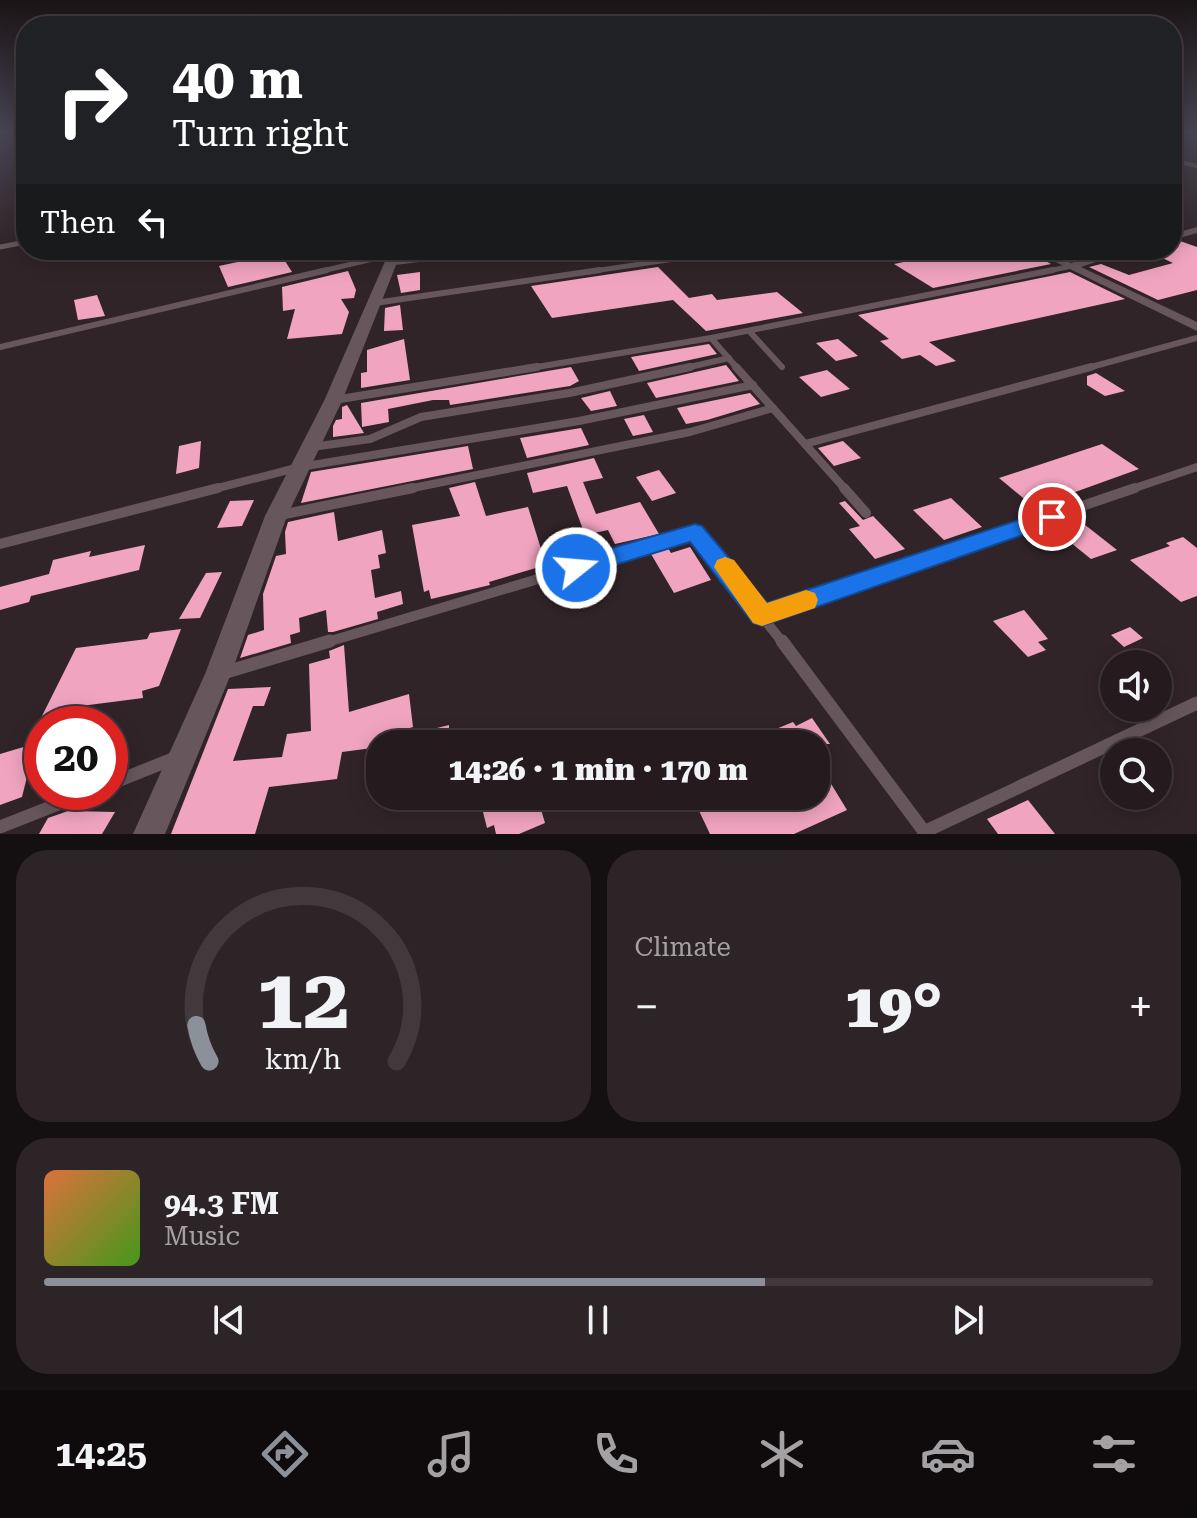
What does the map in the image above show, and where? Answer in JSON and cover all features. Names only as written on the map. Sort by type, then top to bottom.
[{"type":"street","points":[[149,834],[218,674],[276,516],[333,401],[391,260]]},
{"type":"street","points":[[1058,260],[1194,324]]},
{"type":"street","points":[[1072,266],[1093,260]]},
{"type":"lane","points":[[0,347],[376,260]]},
{"type":"lane","points":[[375,303],[667,260]]},
{"type":"lane","points":[[333,401],[750,332],[1072,266]]},
{"type":"lane","points":[[750,332],[782,367]]},
{"type":"lane","points":[[711,338],[866,513]]},
{"type":"lane","points":[[805,444],[1197,338]]},
{"type":"lane","points":[[0,544],[370,439],[421,417],[569,393],[729,358]]},
{"type":"lane","points":[[306,457],[565,424],[753,385]]},
{"type":"lane","points":[[276,516],[690,432],[731,421],[732,417],[773,408]]},
{"type":"lane","points":[[762,615],[1197,467]]},
{"type":"lane","points":[[218,674],[695,532],[762,615],[925,833],[1197,703]]},
{"type":"lane","points":[[128,777],[183,755]]},
{"type":"lane","points":[[0,827],[43,810]]},
{"type":"building","points":[[1182,242],[1197,247],[1197,290],[1158,300],[1089,267],[1101,264],[1129,275],[1173,263],[1167,260],[1182,260]]},
{"type":"building","points":[[247,260],[284,260],[292,272],[228,287],[219,266]]},
{"type":"building","points":[[913,260],[1044,260],[1051,264],[933,288],[894,264]]},
{"type":"building","points":[[658,267],[689,298],[712,294],[717,300],[777,292],[803,313],[706,331],[673,300],[552,318],[531,286]]},
{"type":"building","points":[[348,271],[356,290],[354,298],[341,299],[349,312],[342,334],[287,339],[295,309],[283,311],[282,287]]},
{"type":"building","points":[[420,272],[420,290],[401,293],[397,275]]},
{"type":"building","points":[[1070,272],[1125,299],[929,342],[956,361],[936,366],[920,355],[902,359],[880,341],[889,339],[858,315]]},
{"type":"building","points":[[97,295],[105,316],[78,320],[74,300]]},
{"type":"building","points":[[400,305],[403,330],[384,331],[385,308]]},
{"type":"building","points":[[404,339],[410,380],[361,388],[361,373],[367,372],[367,350]]},
{"type":"building","points":[[838,339],[858,356],[836,361],[816,343]]},
{"type":"building","points":[[709,344],[717,354],[639,371],[631,357]]},
{"type":"building","points":[[726,365],[739,381],[656,398],[647,383]]},
{"type":"building","points":[[571,367],[579,381],[570,386],[450,405],[449,400],[433,400],[388,409],[389,422],[362,427],[361,403]]},
{"type":"building","points":[[827,370],[850,389],[821,397],[799,377]]},
{"type":"building","points":[[1096,373],[1125,391],[1105,396],[1087,385],[1087,376]]},
{"type":"building","points":[[610,391],[617,406],[591,411],[581,398]]},
{"type":"building","points":[[750,393],[760,404],[707,420],[686,424],[677,408]]},
{"type":"building","points":[[347,405],[364,433],[333,437],[333,426],[336,420],[342,419],[342,407]]},
{"type":"building","points":[[644,415],[653,432],[633,436],[624,419]]},
{"type":"building","points":[[581,428],[589,445],[527,458],[520,438]]},
{"type":"building","points":[[201,441],[199,468],[176,474],[179,446]]},
{"type":"building","points":[[843,441],[861,458],[834,466],[818,448]]},
{"type":"building","points":[[1102,444],[1139,469],[1053,500],[1060,505],[1040,512],[999,478]]},
{"type":"building","points":[[468,446],[473,469],[301,503],[311,472]]},
{"type":"building","points":[[594,458],[603,478],[583,482],[596,514],[640,502],[659,534],[615,544],[608,530],[585,535],[567,486],[533,493],[527,473]]},
{"type":"building","points":[[659,470],[676,493],[652,501],[636,477]]},
{"type":"building","points":[[475,482],[486,516],[528,507],[546,565],[489,582],[490,585],[431,599],[429,590],[424,592],[412,525],[460,516],[449,488]]},
{"type":"building","points":[[951,498],[982,527],[944,540],[913,510]]},
{"type":"building","points":[[254,500],[242,526],[217,528],[230,501]]},
{"type":"building","points":[[845,501],[863,520],[873,516],[905,549],[875,559],[849,529],[860,526],[839,503]]},
{"type":"building","points":[[334,512],[338,541],[382,530],[386,553],[378,555],[380,568],[371,570],[375,598],[401,591],[403,604],[377,612],[378,619],[333,632],[328,632],[326,610],[299,618],[300,632],[290,635],[291,643],[240,658],[248,635],[264,630],[263,594],[276,556],[286,554],[288,522]]},
{"type":"building","points":[[1075,517],[1117,550],[1091,559],[1050,526]]},
{"type":"building","points":[[1183,537],[1197,548],[1197,596],[1181,602],[1130,560],[1170,546],[1166,543]]},
{"type":"building","points":[[145,545],[139,570],[31,596],[29,602],[0,610],[0,587],[49,574],[53,560],[91,551],[89,557]]},
{"type":"building","points":[[690,547],[711,580],[674,593],[651,554],[668,548],[671,553]]},
{"type":"building","points":[[222,572],[200,618],[179,619],[206,573]]},
{"type":"building","points":[[1024,610],[1048,639],[1038,642],[1046,650],[1028,657],[993,621]]},
{"type":"building","points":[[1130,627],[1143,638],[1124,647],[1111,635]]},
{"type":"building","points":[[181,629],[159,686],[142,691],[143,698],[81,706],[47,706],[76,648],[147,639],[150,633]]},
{"type":"building","points":[[344,645],[349,712],[409,694],[413,727],[366,730],[366,749],[342,752],[337,779],[269,787],[255,834],[171,834],[228,689],[271,687],[264,706],[253,706],[233,761],[282,757],[287,734],[311,731],[309,664],[330,658],[329,651]]},
{"type":"building","points":[[812,718],[820,730],[774,730],[793,722],[796,726]]},
{"type":"building","points":[[449,725],[449,730],[429,730]]},
{"type":"building","points":[[24,747],[22,797],[0,805],[0,754]]},
{"type":"building","points":[[830,782],[847,810],[794,834],[710,834],[699,810],[830,810]]},
{"type":"building","points":[[1028,800],[1055,834],[998,834],[987,819]]},
{"type":"building","points":[[541,810],[545,823],[519,834],[496,834],[494,825],[487,828],[483,812]]},
{"type":"building","points":[[68,811],[115,812],[102,834],[39,834],[48,818]]},
{"type":"slow traffic","points":[[725,567],[762,615],[806,600]]},
{"type":"route","points":[[576,568],[695,532],[762,615],[1052,517]]}]
